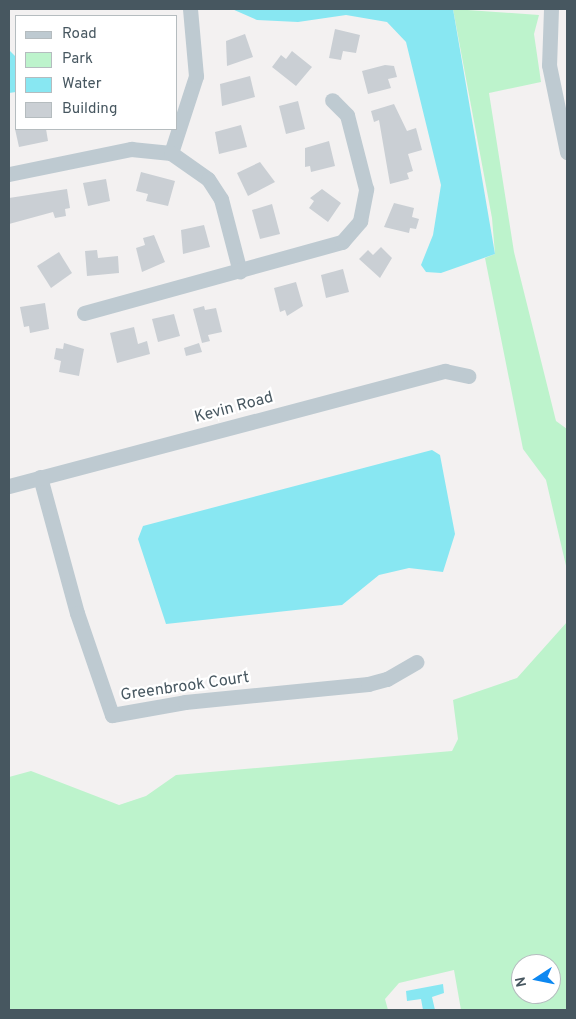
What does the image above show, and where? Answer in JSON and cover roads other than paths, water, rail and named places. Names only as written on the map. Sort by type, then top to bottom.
[{"type":"street","points":[[171,153],[196,76],[190,9]]},
{"type":"street","points":[[551,9],[549,65],[567,152]]},
{"type":"street","points":[[84,313],[330,248],[342,242],[360,221],[366,189],[346,115],[332,100]]},
{"type":"street","points":[[9,174],[131,149],[171,153],[208,179],[221,199],[240,272]]},
{"type":"street","name":"Kevin Road","points":[[9,486],[445,371],[468,376]]},
{"type":"street","name":"Greenbrook Court","points":[[40,477],[77,612],[112,715],[185,702],[368,684],[387,679],[416,662]]},
{"type":"water","points":[[232,9],[453,9],[495,254],[441,273],[426,272],[421,265],[433,235],[441,185],[406,42],[387,22],[346,15],[298,22],[257,20]]},
{"type":"water","points":[[9,50],[15,56],[15,92],[9,93]]},
{"type":"water","points":[[432,450],[440,455],[455,534],[443,572],[409,568],[379,575],[342,605],[166,624],[138,539],[143,526]]},
{"type":"water","points":[[443,984],[444,993],[432,997],[435,1010],[423,1010],[421,999],[407,1001],[406,991]]}]
